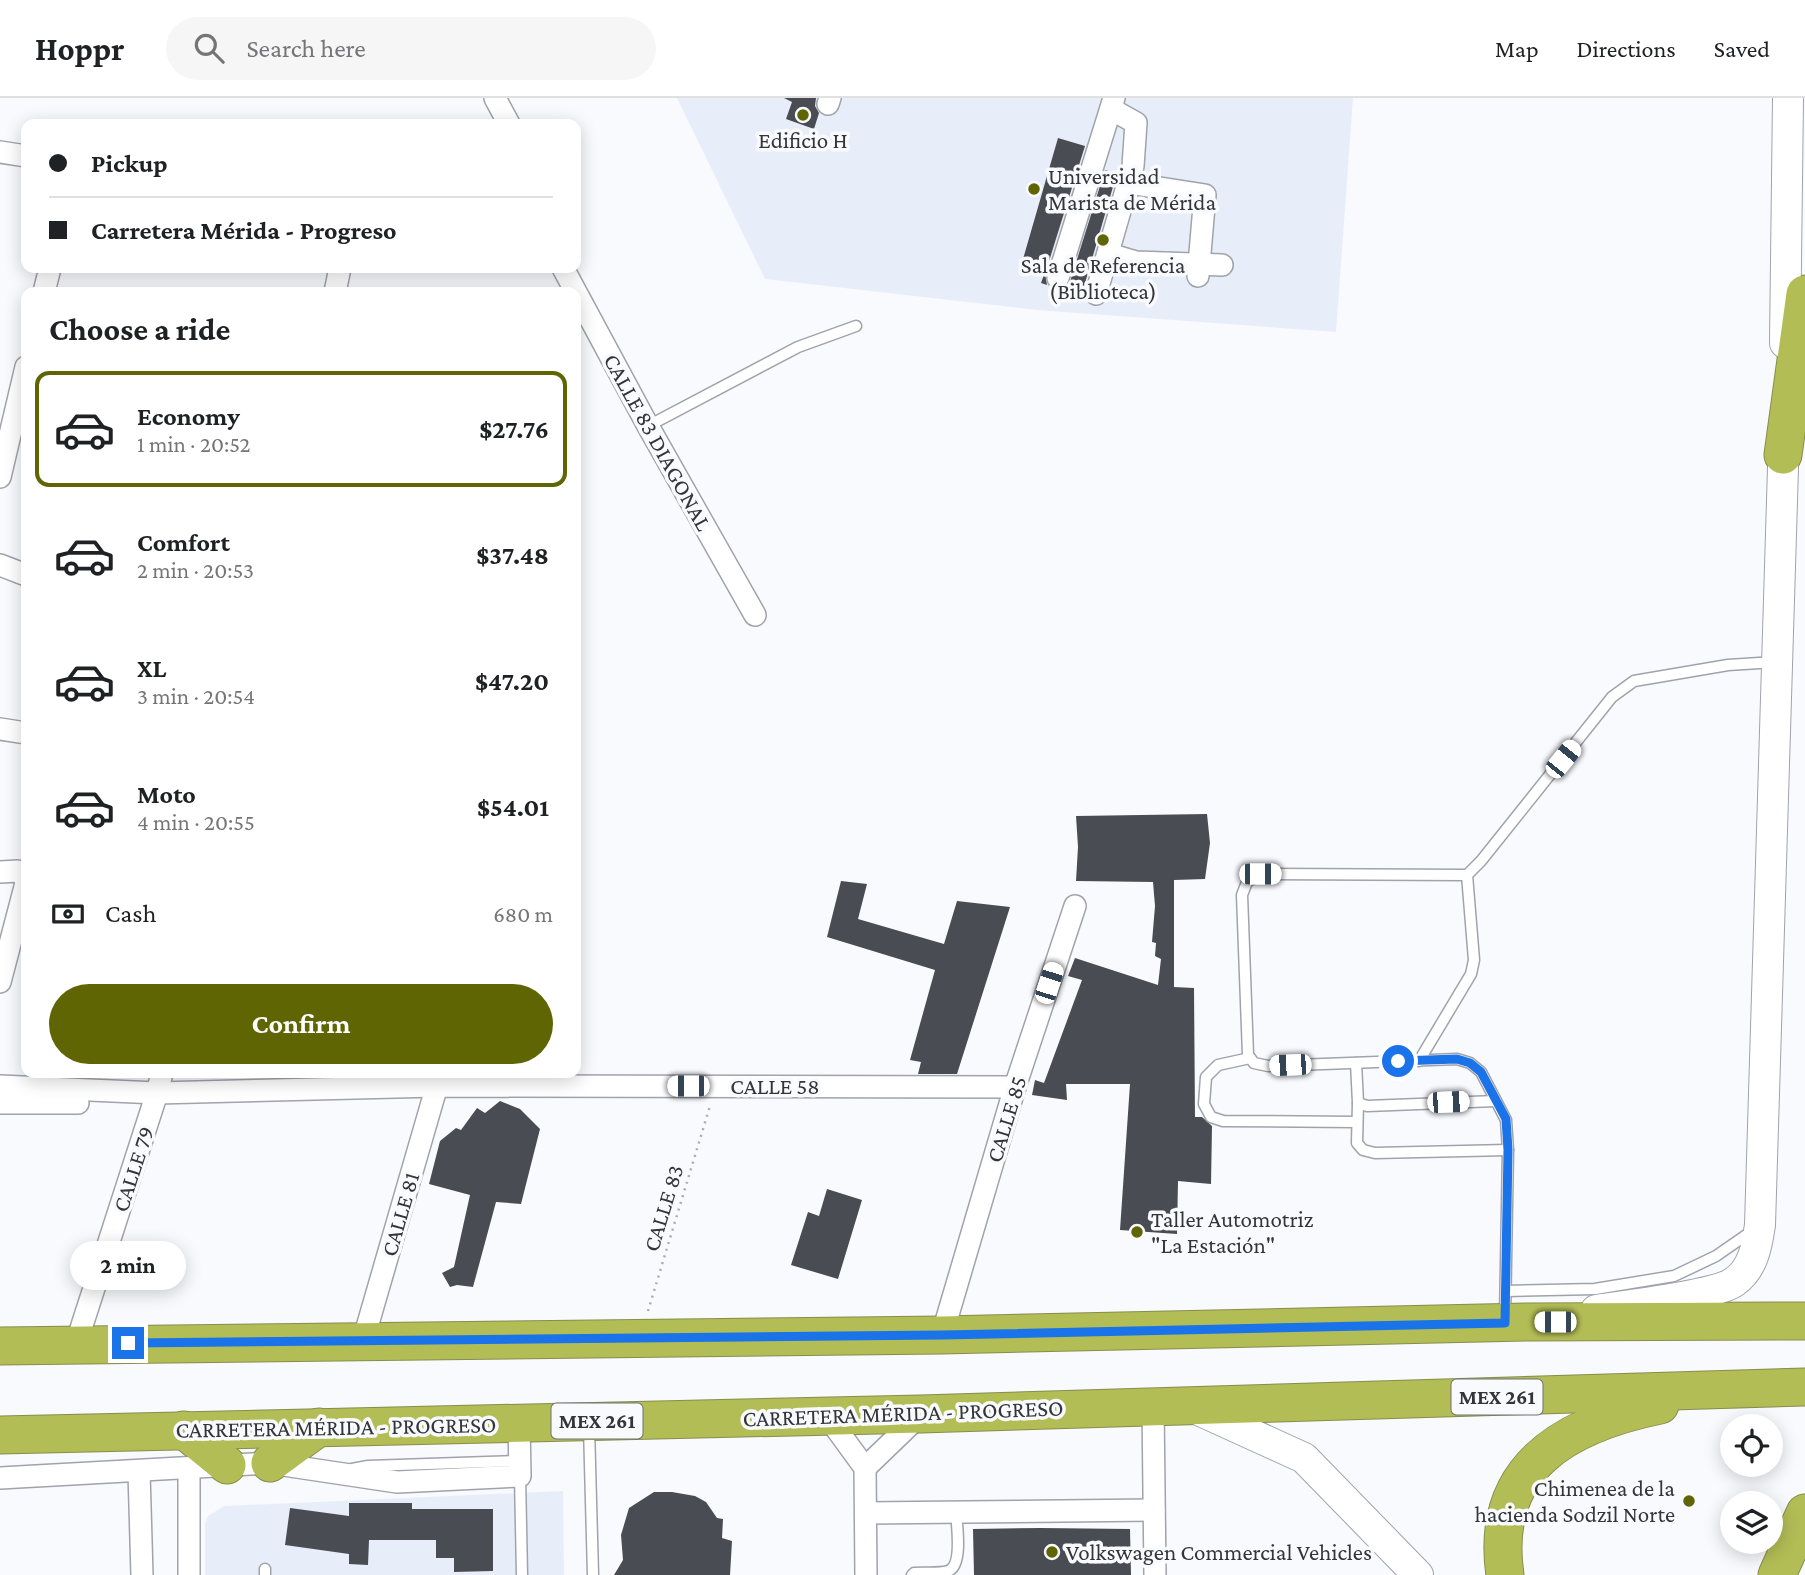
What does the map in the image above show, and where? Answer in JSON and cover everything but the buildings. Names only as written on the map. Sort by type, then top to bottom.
[{"type":"highway","points":[[1783,455],[1805,294]]},
{"type":"highway","points":[[0,1346],[942,1335],[1513,1312],[1805,1321]]},
{"type":"highway","name":"CARRETERA MÉRIDA - PROGRESO","points":[[2,1435],[921,1414],[1805,1387]]},
{"type":"highway","points":[[1505,1575],[1502,1540],[1506,1516],[1514,1492],[1541,1455],[1560,1441],[1584,1429],[1638,1409],[1732,1390]]},
{"type":"highway","points":[[270,1464],[319,1427]]},
{"type":"highway","points":[[184,1430],[228,1465]]},
{"type":"highway","points":[[1777,1575],[1805,1513]]},
{"type":"highway","points":[[1804,1575],[1805,1534]]},
{"type":"main road","points":[[1513,1312],[1713,1290],[1734,1283],[1751,1264],[1757,1246],[1760,1225],[1778,662],[1788,98]]},
{"type":"main road","points":[[1171,1406],[1304,1458],[1418,1575]]},
{"type":"street","points":[[495,98],[506,119]]},
{"type":"street","points":[[1058,278],[1113,104],[1136,123],[1132,166],[1096,294]]},
{"type":"street","points":[[0,152],[21,155]]},
{"type":"street","points":[[1128,183],[1205,195],[1198,276]]},
{"type":"street","points":[[1109,254],[1136,262],[1222,265]]},
{"type":"street","name":"CALLE 83 DIAGONAL","points":[[581,301],[755,615]]},
{"type":"street","points":[[0,477],[21,388]]},
{"type":"street","points":[[0,565],[21,573]]},
{"type":"street","points":[[0,729],[21,732]]},
{"type":"street","points":[[0,872],[18,871],[21,874]]},
{"type":"street","points":[[0,982],[21,900]]},
{"type":"street","name":"CALLE 85","points":[[942,1335],[1015,1087],[1075,906]]},
{"type":"street","name":"CALLE 58","points":[[158,1090],[438,1079],[716,1086],[1015,1087]]},
{"type":"street","name":"CALLE 81","points":[[363,1341],[438,1079]]},
{"type":"street","points":[[0,1086],[158,1090]]},
{"type":"street","points":[[0,1103],[158,1090]]},
{"type":"street","name":"CALLE 79","points":[[76,1344],[158,1090]]},
{"type":"street","points":[[1155,1575],[1154,1510],[1171,1406]]},
{"type":"street","points":[[865,1468],[921,1414]]},
{"type":"street","points":[[827,1416],[865,1468],[866,1575]]},
{"type":"street","points":[[0,1478],[270,1464],[397,1482],[520,1469],[519,1423]]},
{"type":"street","points":[[189,1468],[189,1575]]},
{"type":"street","points":[[139,1472],[142,1575]]},
{"type":"street","points":[[866,1513],[1154,1510]]},
{"type":"lane","points":[[649,426],[798,347],[856,326]]},
{"type":"lane","points":[[1513,1312],[1506,1119],[1481,1072],[1470,1063],[1457,1059],[1268,1066],[1254,1063],[1248,1055],[1242,895],[1247,882],[1260,874],[1467,876],[1612,697],[1634,681],[1728,665],[1778,662]]},
{"type":"lane","points":[[1419,1060],[1471,974],[1474,960],[1467,876]]},
{"type":"lane","points":[[1250,1058],[1218,1065],[1206,1077],[1204,1104],[1211,1116],[1223,1121],[1356,1122]]},
{"type":"lane","points":[[1356,1063],[1359,1103],[1357,1143],[1363,1150],[1375,1153],[1508,1150]]},
{"type":"lane","points":[[1359,1103],[1367,1106],[1496,1101]]},
{"type":"lane","points":[[589,1421],[593,1575]]},
{"type":"lane","points":[[520,1469],[522,1575]]},
{"type":"lane","points":[[912,1575],[949,1571],[955,1566],[958,1556],[956,1513]]},
{"type":"path","name":"CALLE 83","points":[[640,1338],[716,1086]]},
{"type":"shaded area","name":"Universidad Marista de Mérida","points":[[677,98],[1353,98],[1336,332],[1037,310],[765,279]]},
{"type":"shaded area","points":[[563,1491],[564,1575],[205,1575],[205,1523],[208,1516],[224,1506]]},
{"type":"place","name":"Edificio H","points":[[803,115]]},
{"type":"place","name":"Universidad Marista de Mérida","points":[[1034,189]]},
{"type":"place","name":"Sala de Referencia (Biblioteca)","points":[[1103,240]]},
{"type":"place","name":"Taller Automotriz \"La Estación\"","points":[[1137,1232]]},
{"type":"place","name":"Chimenea de la hacienda Sodzil Norte","points":[[1689,1501]]},
{"type":"place","name":"Volkswagen Commercial Vehicles","points":[[1052,1552]]},
{"type":"route","points":[[128,1343],[942,1335],[1505,1323],[1508,1150],[1506,1119],[1481,1072],[1470,1063],[1457,1059],[1398,1061]]}]
